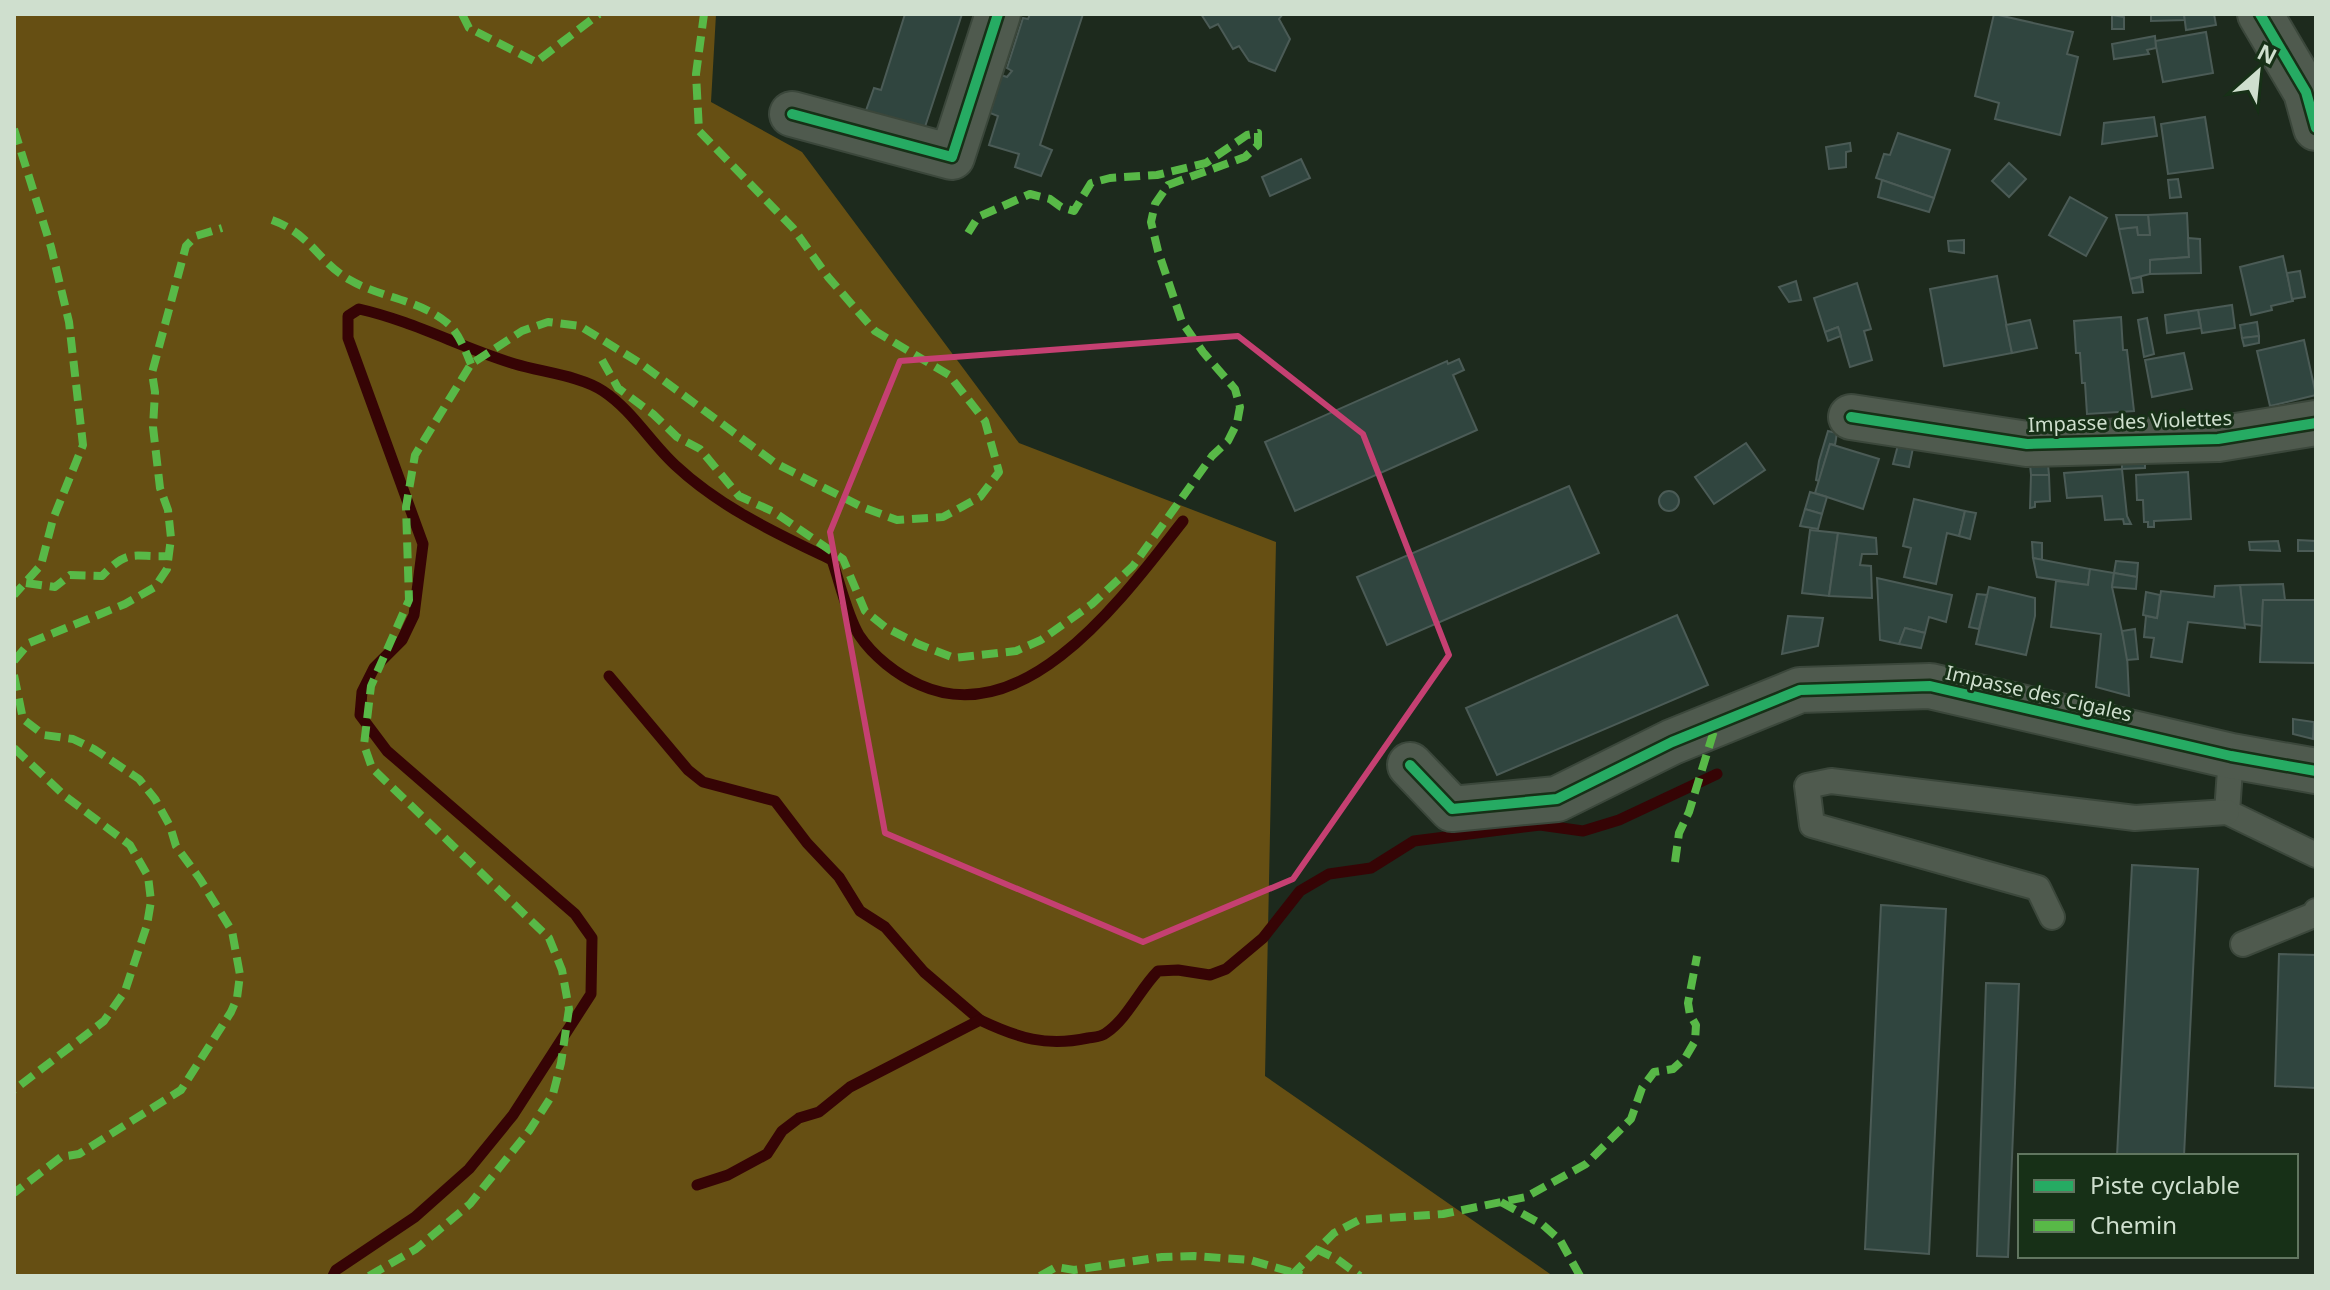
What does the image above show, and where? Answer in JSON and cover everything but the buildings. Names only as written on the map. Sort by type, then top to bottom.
[{"type":"street","points":[[792,114],[952,157],[998,14]]},
{"type":"street","points":[[2260,14],[2306,92],[2316,128]]},
{"type":"street","name":"Impasse des Violettes","points":[[1851,417],[2027,444],[2218,439],[2316,423]]},
{"type":"street","name":"Impasse des Cigales","points":[[1410,765],[1452,809],[1557,799],[1672,742],[1800,690],[1930,686],[2231,756],[2316,771]]},
{"type":"lane","points":[[2227,812],[2231,756]]},
{"type":"lane","points":[[2052,917],[2038,888],[1812,825],[1807,786],[1831,781],[2135,818],[2227,812],[2316,855]]},
{"type":"lane","points":[[2243,944],[2314,915],[2316,911]]},
{"type":"highlighted area","points":[[1238,336],[1363,434],[1449,655],[1293,879],[1143,942],[885,833],[830,532],[900,361]]},
{"type":"shaded area","points":[[14,14],[716,14],[711,102],[802,152],[1019,443],[1276,542],[1265,1076],[1553,1276],[14,1276]]},
{"type":"waterway","points":[[333,1276],[336,1270],[415,1217],[469,1169],[513,1115],[591,994],[592,938],[575,914],[387,751],[360,715],[362,692],[374,668],[402,640],[414,615],[423,544],[348,338],[348,316],[359,309],[379,314],[495,358],[572,378],[603,391],[623,407],[675,465],[711,494],[790,540],[832,560],[847,609],[859,635],[886,664],[920,685],[960,695],[998,690],[1035,673],[1070,648],[1133,584],[1183,521]]},
{"type":"waterway","points":[[609,676],[688,770],[703,782],[775,801],[807,843],[839,877],[860,911],[885,927],[924,972],[980,1020]]},
{"type":"waterway","points":[[697,1185],[728,1175],[767,1154],[782,1131],[799,1118],[819,1112],[850,1087],[980,1020],[1007,1032],[1045,1041],[1073,1041],[1104,1034],[1114,1027],[1158,971],[1178,970],[1210,975],[1226,969],[1263,938],[1300,891],[1329,874],[1371,868],[1414,841],[1540,825],[1583,831],[1619,820],[1717,774]]},
{"type":"marked path","points":[[462,14],[469,28],[536,62],[599,14]]},
{"type":"marked path","points":[[369,1276],[416,1249],[470,1204],[529,1131],[553,1094],[569,1009],[562,970],[549,938],[372,768],[364,745],[371,686],[409,600],[406,507],[415,455],[471,364],[522,331],[548,322],[580,326],[640,363],[775,463],[862,507],[897,520],[943,517],[980,497],[999,472],[985,421],[949,375],[875,331],[828,277],[793,228],[699,131],[696,74],[704,14]]},
{"type":"marked path","points":[[14,129],[51,247],[69,322],[83,445],[53,519],[41,565],[14,595]]},
{"type":"marked path","points":[[602,360],[618,388],[677,437],[700,449],[739,496],[774,512],[843,559],[865,611],[885,627],[954,658],[1016,651],[1041,640],[1092,604],[1133,566],[1212,456],[1228,441],[1237,423],[1240,407],[1235,389],[1182,322],[1151,222],[1155,204],[1168,185],[1245,157],[1258,145],[1258,133],[1247,135],[1206,163],[1157,175],[1110,178],[1091,183],[1074,211],[1050,199],[1030,194],[978,217],[968,233]]},
{"type":"marked path","points":[[272,220],[296,233],[350,280],[424,309],[446,322],[458,336],[471,364]]},
{"type":"marked path","points":[[14,661],[29,643],[125,604],[155,587],[167,569],[171,538],[168,510],[160,488],[153,427],[155,392],[152,373],[186,246],[196,236],[222,228]]},
{"type":"marked path","points":[[26,583],[55,587],[70,575],[102,576],[126,557],[169,556]]},
{"type":"marked path","points":[[14,675],[23,719],[44,735],[73,739],[94,749],[139,779],[155,799],[170,826],[176,846],[232,931],[240,975],[237,998],[231,1012],[181,1090],[79,1154],[61,1157],[14,1193]]},
{"type":"marked path","points":[[1675,862],[1679,833],[1689,812],[1716,724]]},
{"type":"marked path","points":[[14,748],[65,796],[130,845],[148,876],[151,901],[147,925],[125,991],[104,1021],[14,1090]]},
{"type":"marked path","points":[[1291,1276],[1334,1233],[1359,1220],[1443,1214],[1526,1197],[1586,1164],[1631,1119],[1642,1088],[1654,1072],[1673,1069],[1685,1058],[1695,1041],[1696,1025],[1688,1003],[1697,956]]},
{"type":"marked path","points":[[1501,1202],[1543,1225],[1560,1240],[1580,1276]]},
{"type":"marked path","points":[[1316,1249],[1337,1259],[1360,1276]]},
{"type":"marked path","points":[[1040,1276],[1056,1267],[1074,1270],[1162,1257],[1194,1256],[1250,1260],[1302,1275]]},
{"type":"cycle path","points":[[792,114],[952,157],[998,14]]},
{"type":"cycle path","points":[[2260,14],[2306,92],[2316,128]]},
{"type":"cycle path","points":[[1851,417],[2027,444],[2218,439],[2316,423]]},
{"type":"cycle path","points":[[1410,765],[1452,809],[1557,799],[1672,742],[1800,690],[1930,686],[2231,756],[2316,771]]}]
